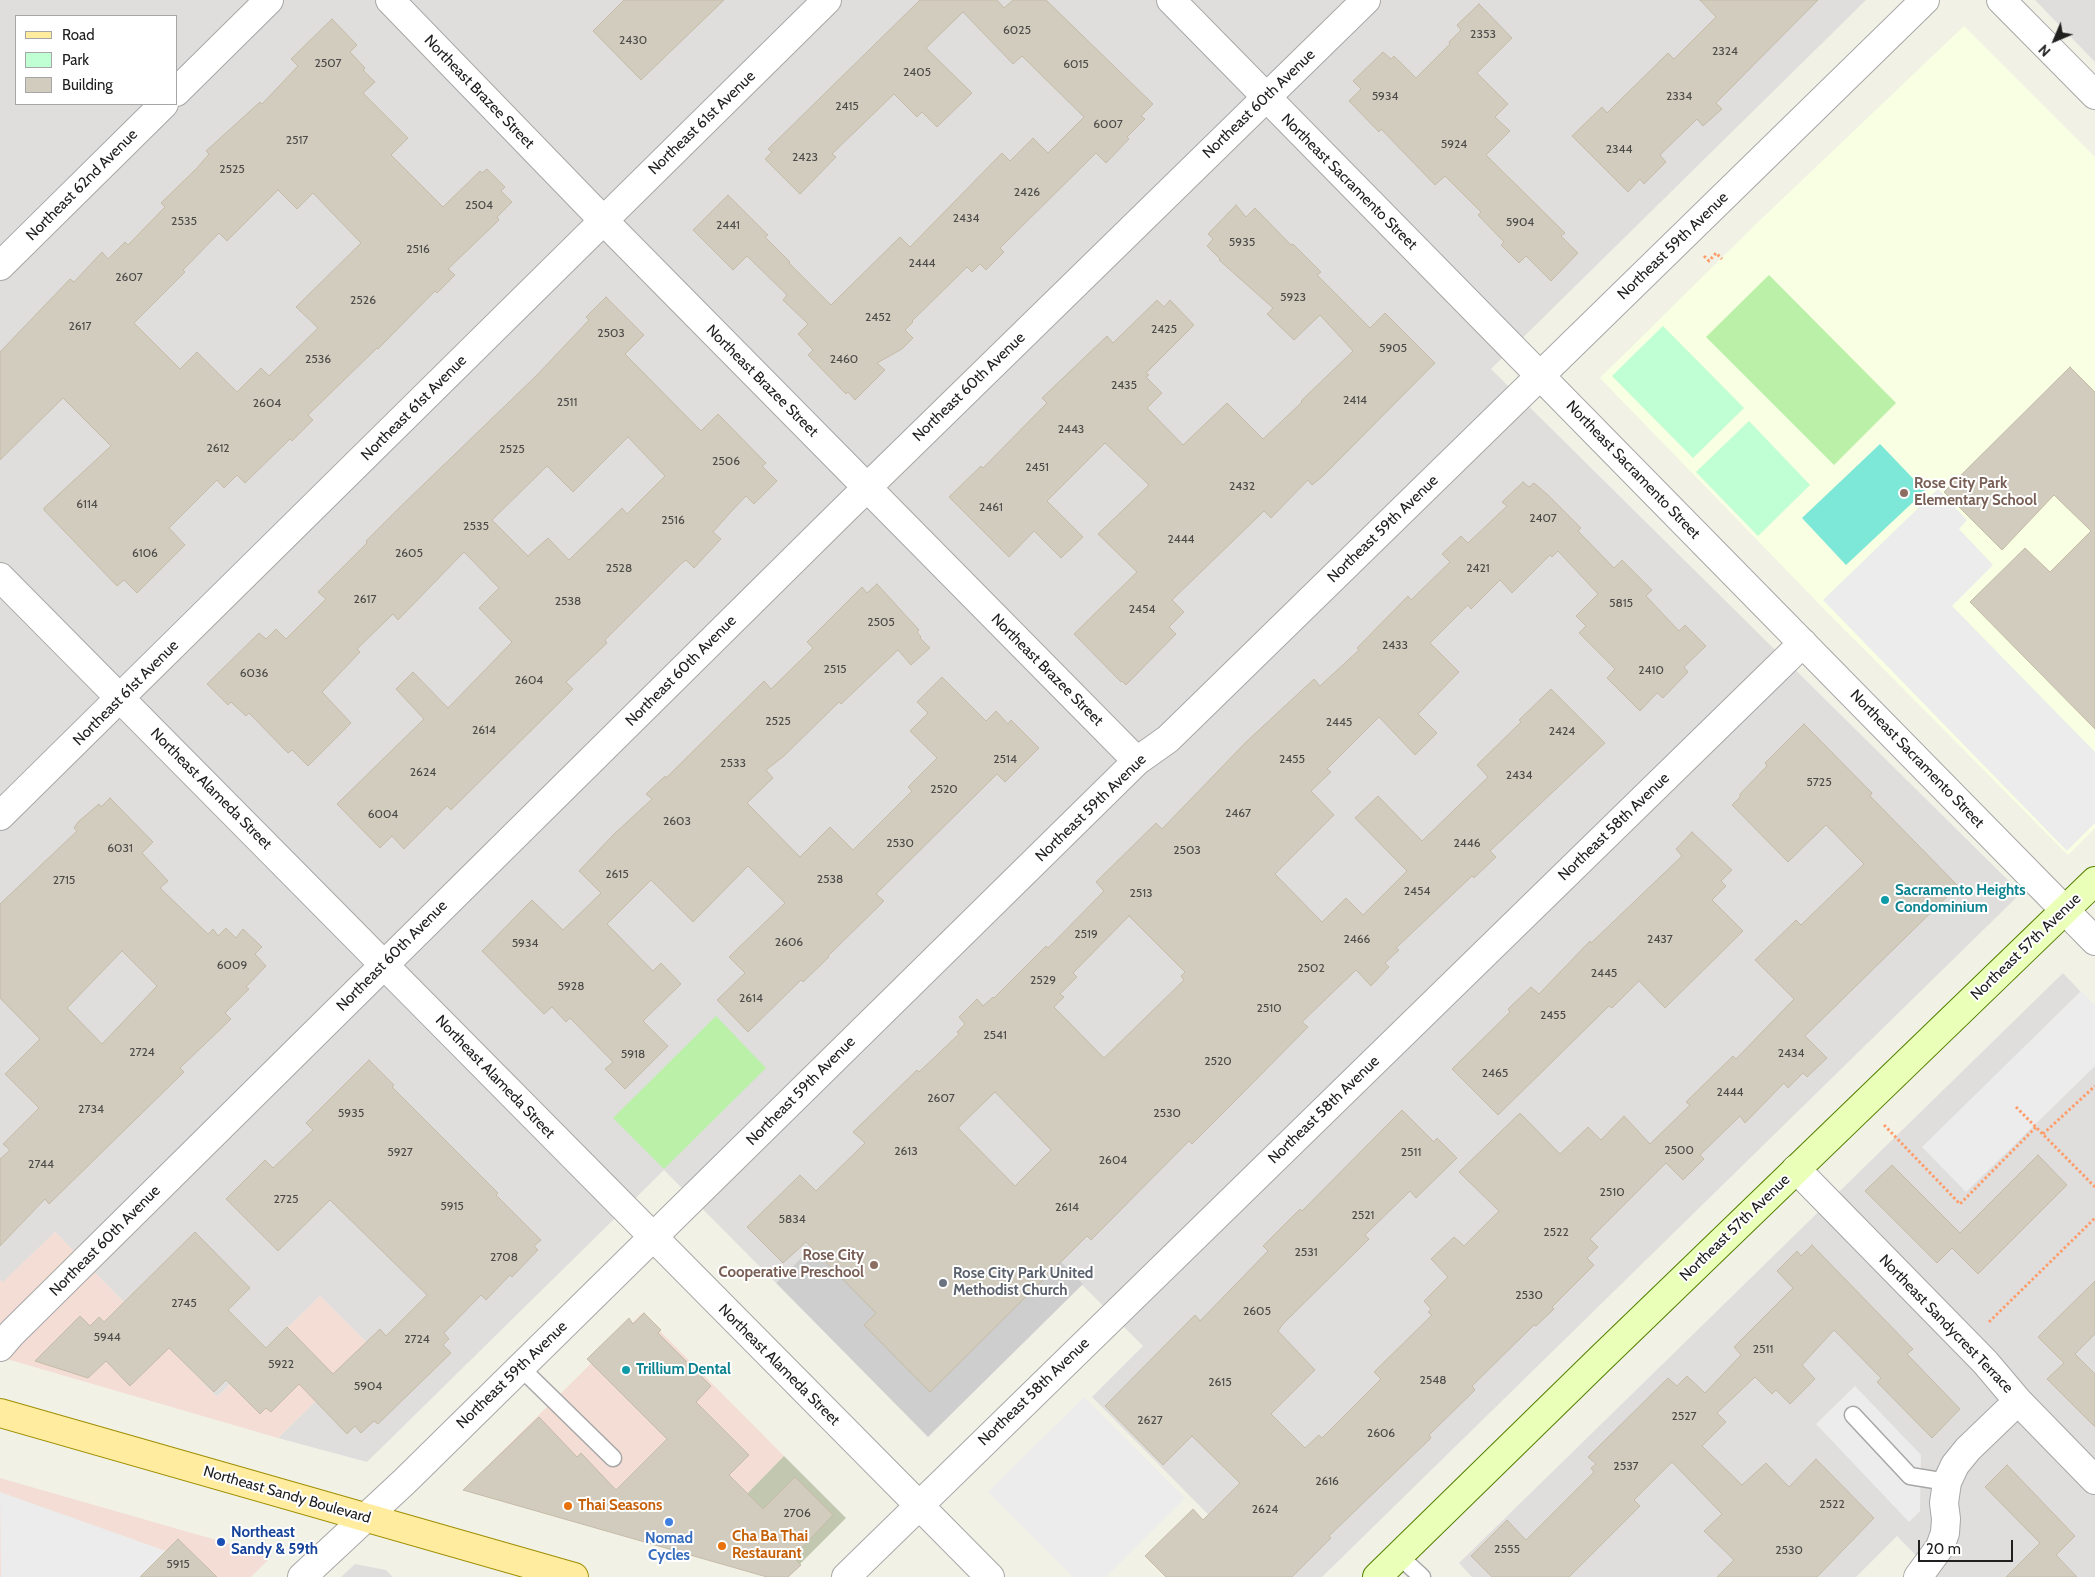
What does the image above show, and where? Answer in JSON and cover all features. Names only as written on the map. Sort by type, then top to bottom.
[{"type":"main road","name":"Northeast 57th Avenue","points":[[1376,1577],[2095,881]]},
{"type":"main road","name":"Northeast Sandy Boulevard","points":[[0,1413],[574,1577]]},
{"type":"street","points":[[178,90],[270,0]]},
{"type":"street","name":"Northeast Brazee Street","points":[[390,0],[867,488],[1137,760]]},
{"type":"street","name":"Northeast 61st Avenue","points":[[0,816],[827,0]]},
{"type":"street","name":"Northeast Sacramento Street","points":[[1171,0],[2095,941]]},
{"type":"street","name":"Northeast 60th Avenue","points":[[0,1347],[12,1332],[384,964],[1366,0]]},
{"type":"street","name":"Northeast 59th Avenue","points":[[302,1577],[366,1518],[653,1238],[1137,760],[1168,739],[1925,0]]},
{"type":"street","points":[[2001,0],[2095,95]]},
{"type":"street","name":"Northeast 62nd Avenue","points":[[0,266],[163,105]]},
{"type":"street","name":"Northeast Alameda Street","points":[[0,577],[990,1577]]},
{"type":"street","name":"Northeast 58th Avenue","points":[[846,1577],[1803,643]]},
{"type":"street","name":"Northeast Sandycrest Terrace","points":[[1796,1170],[1967,1344],[2018,1401],[2095,1480]]},
{"type":"street","points":[[1918,1577],[1931,1562],[1940,1547],[1946,1519],[1944,1503],[1947,1482],[1955,1466],[1968,1449],[2018,1401]]},
{"type":"lane","points":[[520,1367],[613,1458]]},
{"type":"lane","points":[[1853,1415],[1910,1476],[1947,1482]]},
{"type":"lane","points":[[1398,1555],[1422,1577]]},
{"type":"path","points":[[1716,253],[1722,259]]},
{"type":"path","points":[[2043,1134],[2095,1086]]},
{"type":"path","points":[[1865,1104],[1960,1204],[2036,1127]]},
{"type":"path","points":[[2016,1107],[2095,1187]]},
{"type":"path","points":[[1967,1344],[2095,1218]]},
{"type":"shaded area","points":[[0,0],[1866,0],[1491,369],[2021,893],[1322,1577],[1270,1577],[1092,1397],[1143,1346],[980,1182],[878,1181],[776,1283],[664,1170],[367,1462],[278,1438],[371,1347],[320,1296],[217,1397],[55,1232],[3,1283],[0,1280]]},
{"type":"shaded area","points":[[2035,0],[2095,0],[2095,62]]},
{"type":"shaded area","name":"Rose City Park Elementary School","points":[[1964,26],[2095,157],[2095,828],[2068,855],[1824,609],[1600,378],[1754,226]]},
{"type":"shaded area","points":[[1880,444],[1925,491],[1846,565],[1802,518]]},
{"type":"shaded area","points":[[1938,489],[1967,520],[1959,529],[1993,565],[1952,606],[2095,752],[2095,823],[2067,851],[1823,600]]},
{"type":"shaded area","points":[[2063,973],[2095,1007],[2095,1577],[1937,1577],[1897,1536],[1856,1577],[1472,1577],[1459,1563]]},
{"type":"shaded area","points":[[2081,991],[2095,1005],[2095,1066],[1966,1192],[1922,1147]]},
{"type":"shaded area","points":[[878,1181],[980,1182],[1083,1284],[928,1437],[776,1283]]},
{"type":"shaded area","points":[[55,1232],[217,1397],[320,1296],[371,1347],[278,1438],[0,1357],[0,1280],[3,1282]]},
{"type":"shaded area","points":[[642,1313],[784,1456],[739,1502],[768,1577],[463,1490]]},
{"type":"shaded area","points":[[1855,1386],[1921,1455],[1920,1511],[1909,1522],[1816,1424]]},
{"type":"shaded area","points":[[1084,1397],[1185,1498],[1106,1577],[1073,1577],[988,1492]]},
{"type":"shaded area","points":[[784,1456],[846,1518],[799,1565],[739,1502]]},
{"type":"shaded area","points":[[0,1478],[272,1556],[251,1577],[0,1577]]},
{"type":"shaded area","points":[[0,1492],[166,1551],[140,1577],[1,1577]]},
{"type":"shaded area","points":[[355,1564],[386,1570],[393,1577],[341,1577]]},
{"type":"green space","points":[[1769,275],[1896,403],[1834,465],[1706,337]]},
{"type":"green space","points":[[1663,326],[1744,408],[1693,458],[1612,376]]},
{"type":"green space","points":[[1749,421],[1810,485],[1758,536],[1696,472]]},
{"type":"green space","points":[[716,1016],[766,1068],[664,1169],[613,1118]]},
{"type":"building","points":[[624,0],[724,0],[641,80],[593,31]]},
{"type":"building","points":[[920,0],[997,0],[1004,8],[1013,0],[1046,0],[1153,104],[1141,116],[1145,119],[1127,137],[1129,139],[1106,163],[1096,153],[1000,248],[1004,252],[986,270],[980,264],[972,272],[967,267],[912,321],[905,330],[913,338],[902,349],[877,363],[885,370],[855,400],[848,392],[846,394],[808,355],[813,350],[798,334],[808,324],[783,300],[787,295],[747,256],[733,270],[693,230],[728,195],[768,235],[765,237],[789,263],[831,305],[900,237],[910,247],[1002,153],[1010,161],[1033,138],[1048,153],[1084,117],[1022,56],[1013,64],[963,12],[926,48],[972,93],[937,127],[922,112],[917,117],[894,94],[832,154],[836,157],[800,194],[765,159],[772,152],[768,149]]},
{"type":"building","points":[[1700,0],[1818,0],[1716,103],[1722,109],[1703,126],[1697,119],[1660,155],[1666,162],[1644,184],[1640,179],[1628,192],[1572,136],[1602,107],[1607,113],[1668,53],[1674,59],[1716,17]]},
{"type":"building","points":[[1479,4],[1512,38],[1477,73],[1508,104],[1495,117],[1510,131],[1486,155],[1565,233],[1561,236],[1578,253],[1551,281],[1526,256],[1519,263],[1501,245],[1504,242],[1478,215],[1481,212],[1445,176],[1435,185],[1381,129],[1379,132],[1349,101],[1361,89],[1353,81],[1383,52],[1391,59],[1394,56],[1416,78],[1450,44],[1449,42],[1461,30],[1457,25]]},
{"type":"building","points":[[332,19],[357,45],[350,52],[365,68],[363,70],[375,82],[363,93],[408,138],[391,155],[443,207],[480,171],[482,173],[487,169],[505,187],[501,191],[512,202],[497,217],[499,220],[448,269],[455,275],[437,293],[435,291],[378,349],[308,415],[313,420],[292,441],[290,439],[245,483],[237,475],[224,488],[217,480],[169,528],[185,545],[137,593],[124,580],[117,586],[44,510],[111,446],[63,398],[0,460],[0,352],[70,279],[74,282],[102,252],[108,259],[125,242],[128,245],[165,207],[161,203],[209,154],[206,151],[260,102],[262,104],[298,66],[291,59]],"holes":[[[278,190],[297,209],[313,193],[361,243],[296,307],[318,328],[269,376],[261,368],[237,392],[197,352],[180,369],[134,323],[185,272],[183,270],[219,233],[227,241]]]},
{"type":"building","points":[[1236,205],[1246,217],[1255,208],[1291,245],[1293,244],[1321,272],[1317,275],[1370,328],[1385,313],[1435,363],[1323,476],[1312,485],[1308,480],[1271,518],[1264,511],[1172,600],[1184,612],[1169,627],[1176,634],[1126,685],[1074,634],[1137,572],[1098,534],[1149,485],[1105,443],[1047,501],[1083,537],[1061,558],[1034,531],[1009,557],[949,497],[981,466],[983,468],[1047,403],[1042,398],[1107,336],[1113,343],[1157,300],[1164,307],[1170,300],[1194,325],[1146,373],[1149,375],[1146,377],[1162,393],[1147,408],[1183,445],[1227,403],[1263,439],[1353,351],[1320,315],[1294,340],[1267,314],[1273,308],[1219,260],[1207,246],[1213,239],[1208,234]]},
{"type":"building","points":[[606,297],[644,335],[625,354],[701,431],[718,414],[766,463],[762,466],[777,481],[754,504],[746,496],[713,532],[721,539],[694,568],[686,560],[682,563],[605,640],[607,643],[566,682],[573,689],[451,810],[447,806],[404,849],[392,836],[380,848],[337,804],[424,719],[396,689],[413,672],[448,708],[512,642],[479,608],[499,588],[464,552],[398,620],[393,614],[357,649],[360,652],[322,692],[351,723],[308,766],[292,750],[288,753],[249,713],[246,716],[231,702],[228,705],[207,684],[259,633],[266,639],[276,629],[286,639],[326,599],[318,592],[398,509],[536,376],[589,320],[586,317]],"holes":[[[628,437],[665,476],[627,514],[622,508],[569,560],[548,538],[528,556],[492,520],[547,466],[573,492]]]},
{"type":"building","points":[[2070,367],[2095,392],[2095,729],[1970,602],[2025,548],[2050,572],[2091,531],[2054,495],[2002,550],[1944,492]]},
{"type":"building","points":[[1523,482],[1529,487],[1534,483],[1581,528],[1578,531],[1614,568],[1622,560],[1652,590],[1646,596],[1679,631],[1685,625],[1706,646],[1684,667],[1688,672],[1663,698],[1657,693],[1640,711],[1607,678],[1615,669],[1579,633],[1586,626],[1576,616],[1598,594],[1558,551],[1552,557],[1550,555],[1512,593],[1500,580],[1471,609],[1468,605],[1430,643],[1459,672],[1418,714],[1437,733],[1415,755],[1379,717],[1327,769],[1331,772],[1311,791],[1334,815],[1275,874],[1322,922],[1346,898],[1363,915],[1407,871],[1355,818],[1378,796],[1422,841],[1488,777],[1477,765],[1521,722],[1519,720],[1551,689],[1605,743],[1490,851],[1496,857],[1474,878],[1472,876],[1396,948],[1399,950],[1385,963],[1389,967],[1371,986],[1356,970],[1302,1022],[1308,1027],[1192,1144],[1189,1141],[1091,1240],[1087,1236],[930,1392],[864,1325],[876,1313],[806,1242],[783,1263],[747,1227],[800,1175],[816,1191],[865,1143],[853,1132],[917,1070],[919,1072],[959,1034],[957,1032],[965,1024],[959,1017],[977,999],[983,1006],[994,998],[1046,946],[1048,948],[1104,891],[1096,882],[1156,823],[1162,829],[1246,742],[1314,679],[1320,686],[1359,650],[1357,648],[1408,596],[1411,600],[1450,562],[1442,554],[1461,536],[1468,543],[1507,506],[1502,502]],"holes":[[[1129,916],[1185,972],[1181,976],[1184,980],[1104,1058],[1054,1007],[1064,997],[1060,994],[1077,977],[1073,973]],[[995,1092],[1051,1150],[1015,1186],[958,1128]]]},
{"type":"building","points":[[877,584],[919,630],[917,632],[920,638],[930,648],[911,665],[898,650],[841,704],[839,702],[784,756],[766,770],[773,778],[747,803],[800,857],[830,827],[853,850],[912,791],[908,787],[937,758],[910,731],[928,713],[917,702],[942,677],[986,721],[996,711],[1008,724],[1011,720],[1039,748],[1005,782],[997,774],[876,894],[884,901],[829,957],[803,982],[801,980],[748,1032],[717,1000],[745,973],[729,957],[785,903],[748,866],[693,922],[651,880],[607,924],[653,971],[661,963],[681,984],[643,1021],[668,1046],[625,1089],[605,1069],[613,1062],[570,1018],[566,1022],[552,1007],[544,1014],[482,951],[532,900],[563,930],[601,893],[579,871],[613,835],[652,799],[646,794],[665,776],[666,778],[764,681],[771,689],[813,648],[807,642],[862,587],[867,593]]},
{"type":"building","points":[[1804,724],[1872,793],[1870,796],[1958,886],[1805,1036],[1827,1058],[1807,1077],[1803,1073],[1788,1088],[1784,1083],[1745,1123],[1740,1116],[1700,1155],[1704,1159],[1683,1180],[1666,1163],[1590,1239],[1598,1247],[1587,1258],[1594,1265],[1552,1307],[1554,1309],[1536,1326],[1534,1325],[1472,1386],[1475,1390],[1429,1435],[1431,1438],[1329,1536],[1331,1538],[1292,1577],[1166,1577],[1145,1556],[1193,1509],[1203,1520],[1240,1483],[1192,1436],[1163,1465],[1105,1406],[1195,1315],[1200,1321],[1268,1251],[1263,1246],[1300,1209],[1302,1211],[1402,1110],[1434,1142],[1437,1138],[1457,1158],[1416,1198],[1410,1191],[1365,1235],[1369,1239],[1278,1331],[1315,1370],[1271,1414],[1305,1448],[1319,1435],[1322,1438],[1381,1379],[1374,1372],[1432,1315],[1428,1312],[1431,1309],[1424,1301],[1448,1277],[1431,1259],[1454,1237],[1464,1246],[1499,1211],[1459,1172],[1520,1113],[1560,1154],[1588,1127],[1601,1140],[1624,1116],[1650,1144],[1690,1105],[1686,1102],[1733,1056],[1736,1059],[1794,999],[1755,960],[1796,920],[1801,925],[1864,864],[1826,825],[1788,862],[1732,805],[1767,766],[1765,763]]},
{"type":"building","points":[[110,798],[153,842],[142,853],[168,881],[160,888],[208,934],[213,929],[218,936],[226,928],[236,938],[243,929],[262,947],[255,954],[266,966],[246,987],[249,989],[225,1013],[231,1019],[180,1068],[184,1072],[49,1204],[45,1199],[0,1246],[0,1159],[10,1150],[3,1144],[39,1108],[5,1074],[40,1039],[0,998],[0,904],[77,831],[74,828],[78,822],[99,804],[101,807]],"holes":[[[122,951],[157,986],[102,1044],[67,1008]]]},
{"type":"building","points":[[1692,832],[1732,870],[1721,881],[1726,886],[1712,900],[1743,931],[1665,1008],[1639,981],[1612,1008],[1609,1006],[1498,1115],[1452,1069],[1510,1012],[1508,1009],[1531,987],[1539,994],[1590,941],[1591,943],[1682,856],[1676,849]]},
{"type":"building","points":[[369,1060],[394,1085],[392,1087],[498,1193],[496,1195],[541,1240],[534,1246],[538,1250],[512,1277],[510,1275],[486,1300],[481,1295],[444,1333],[449,1339],[443,1345],[451,1353],[378,1424],[374,1421],[361,1433],[355,1426],[347,1434],[299,1384],[271,1412],[266,1408],[260,1414],[226,1380],[214,1392],[169,1348],[130,1386],[106,1361],[88,1378],[35,1361],[80,1316],[90,1326],[99,1317],[104,1322],[195,1232],[250,1288],[228,1310],[266,1348],[287,1327],[333,1374],[380,1329],[386,1336],[427,1295],[330,1200],[278,1251],[226,1199],[265,1160],[273,1168],[313,1130],[306,1123]]},
{"type":"building","points":[[2038,1155],[2067,1185],[1978,1274],[1952,1248],[1937,1263],[1865,1191],[1892,1165],[1960,1233]]},
{"type":"building","points":[[1812,1245],[1913,1349],[1907,1354],[1960,1409],[1932,1438],[1877,1382],[1881,1378],[1834,1330],[1802,1365],[1815,1379],[1790,1404],[1776,1390],[1772,1394],[1755,1377],[1717,1413],[1726,1422],[1702,1446],[1742,1485],[1766,1463],[1789,1487],[1816,1459],[1874,1518],[1817,1577],[1717,1577],[1734,1560],[1704,1531],[1722,1514],[1672,1462],[1634,1500],[1640,1506],[1569,1577],[1492,1577],[1471,1556],[1507,1520],[1526,1540],[1594,1472],[1591,1468],[1596,1464],[1588,1457],[1668,1378],[1677,1386],[1687,1376],[1705,1393],[1741,1355],[1734,1347],[1793,1288],[1777,1271],[1797,1251],[1801,1256]]},
{"type":"building","points":[[2095,1281],[2095,1334],[2075,1354],[2095,1374],[2095,1427],[2047,1379],[2064,1363],[2038,1337]]},
{"type":"building","points":[[644,1313],[661,1330],[658,1333],[711,1386],[696,1402],[749,1455],[729,1475],[763,1509],[795,1477],[833,1515],[793,1557],[801,1565],[788,1577],[767,1577],[463,1490],[539,1417],[577,1457],[581,1453],[616,1490],[667,1439],[587,1359],[629,1318],[633,1324]]},
{"type":"building","points":[[2007,1465],[2075,1536],[2056,1555],[2077,1577],[2006,1577],[2040,1543],[1985,1487]]},
{"type":"building","points":[[178,1539],[217,1577],[140,1577]]},
{"type":"place","name":"Rose City Park Elementary School","points":[[1904,493]]},
{"type":"place","name":"Sacramento Heights Condominium","points":[[1885,900]]},
{"type":"place","name":"Rose City Cooperative Preschool","points":[[874,1265]]},
{"type":"place","name":"Rose City Park United Methodist Church","points":[[943,1283]]},
{"type":"place","name":"Trillium Dental","points":[[626,1370]]},
{"type":"place","name":"Thai Seasons","points":[[568,1506]]},
{"type":"place","name":"Nomad Cycles","points":[[669,1522]]},
{"type":"place","name":"Northeast Sandy & 59th","points":[[221,1542]]},
{"type":"place","name":"Cha Ba Thai Restaurant","points":[[722,1546]]}]
